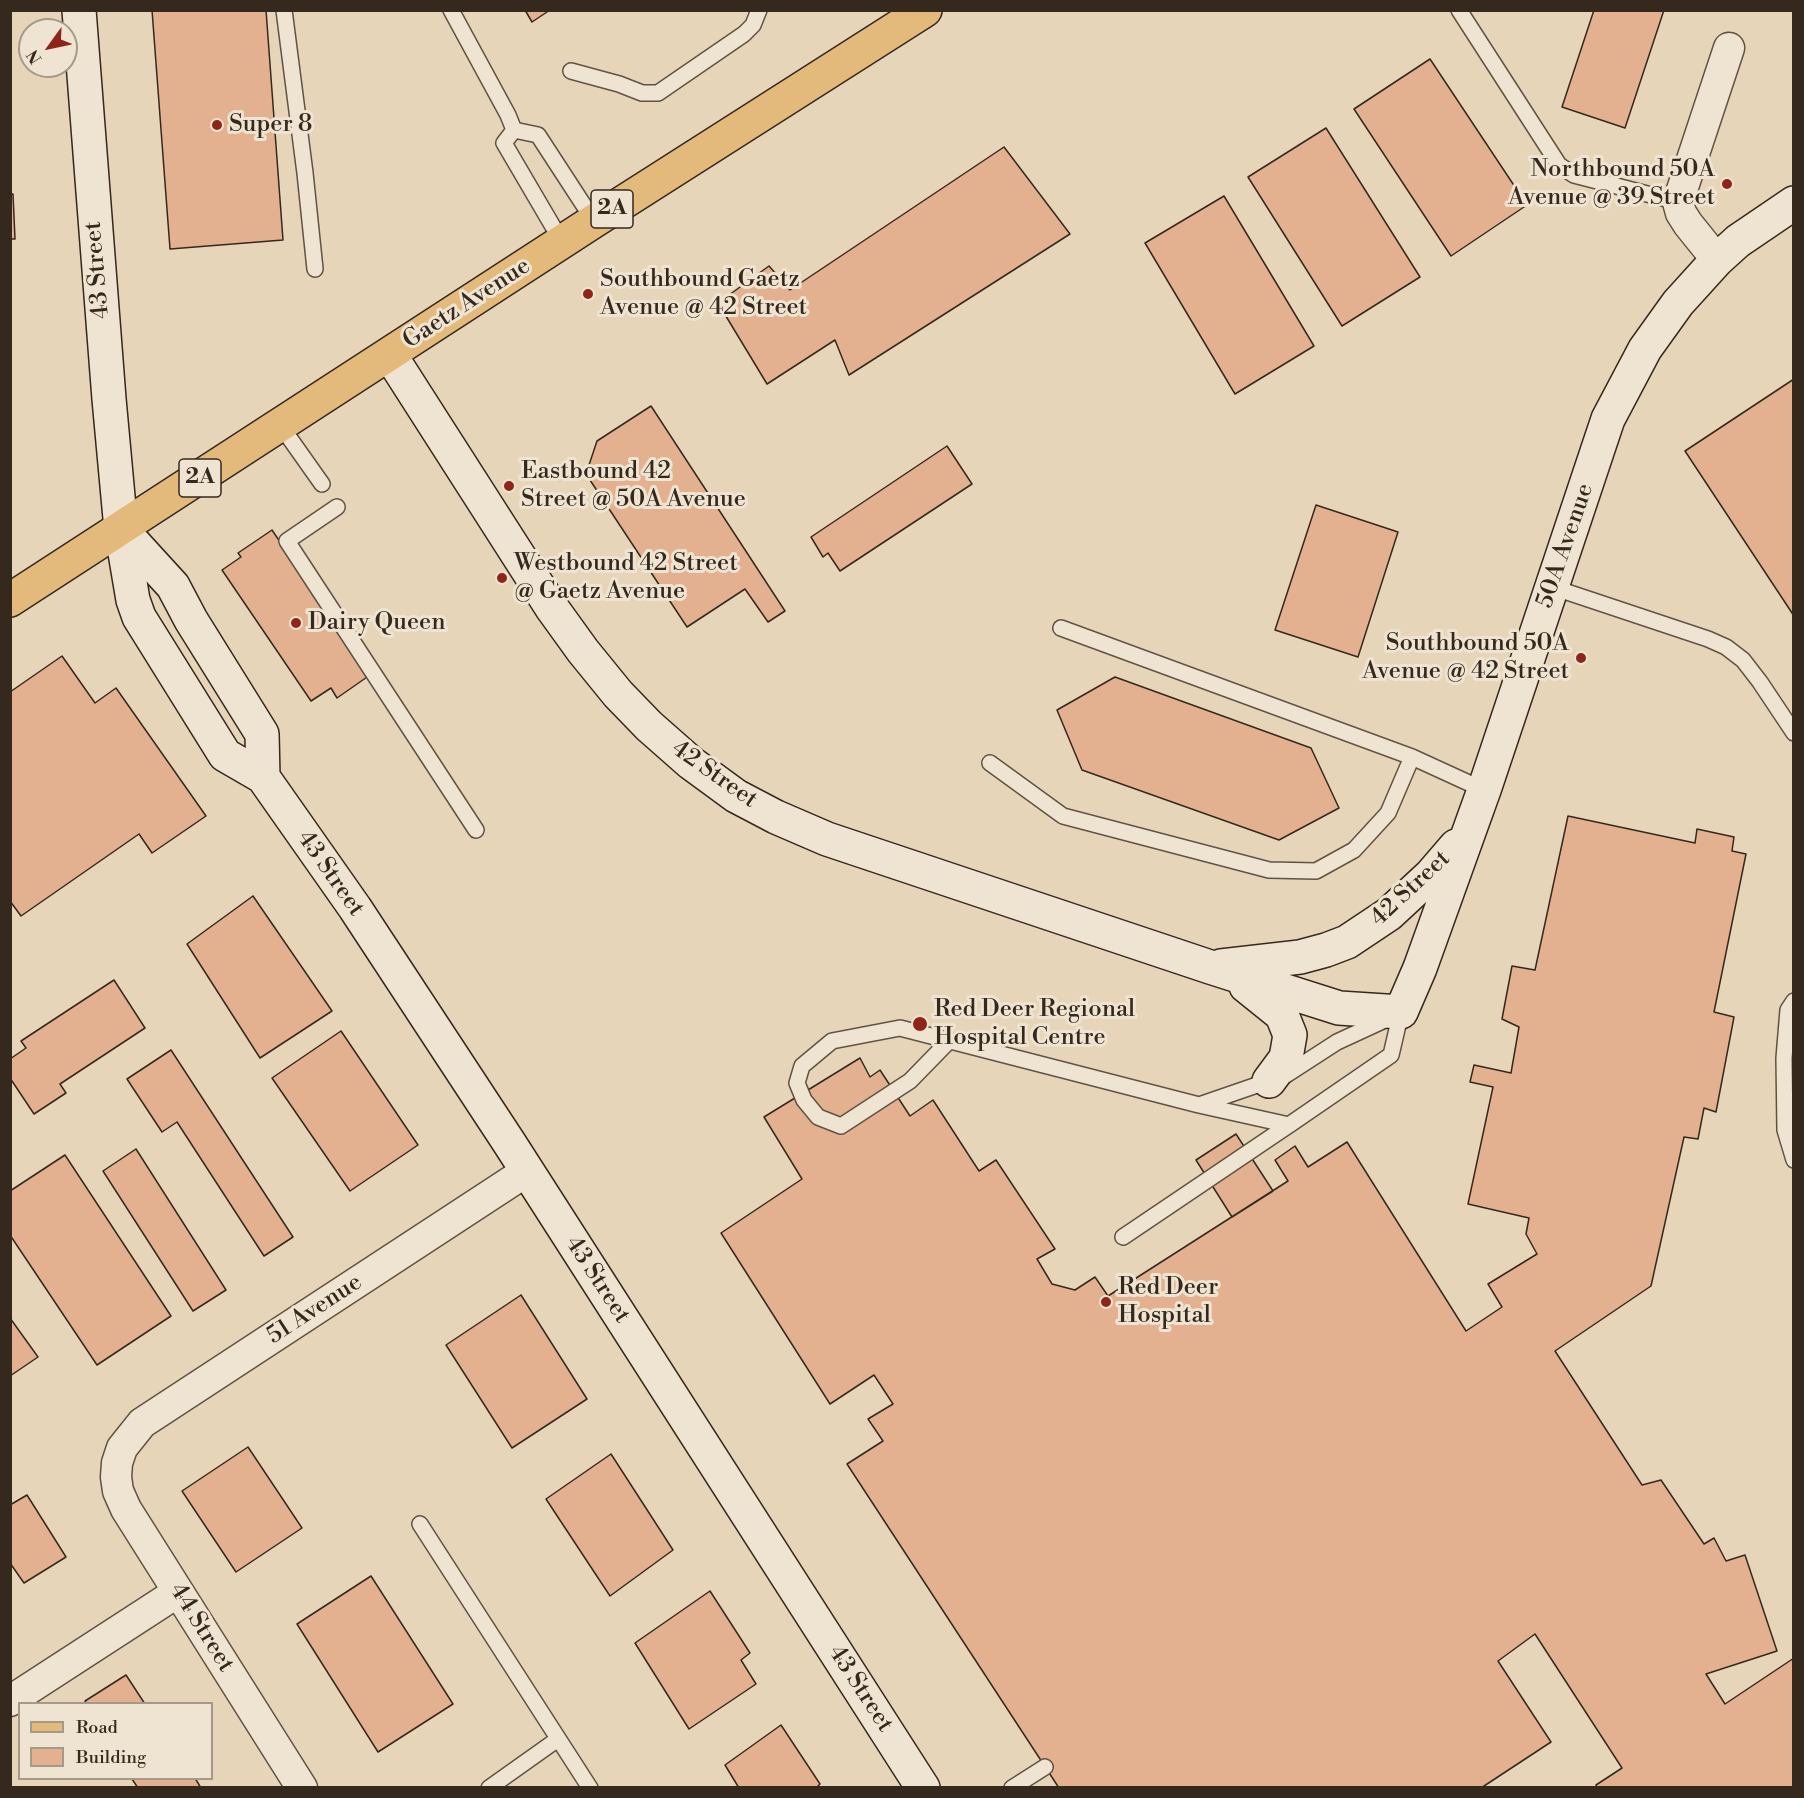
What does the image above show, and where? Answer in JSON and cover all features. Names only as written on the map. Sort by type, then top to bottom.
[{"type":"main road","points":[[837,66],[881,10]]},
{"type":"main road","name":"Gaetz Avenue","points":[[10,600],[594,221],[925,10]]},
{"type":"street","name":"43 Street","points":[[79,10],[103,332],[121,529],[133,600],[148,634],[225,755],[263,777],[356,908],[923,1788]]},
{"type":"street","points":[[1717,260],[1688,224],[1681,213],[1678,202],[1729,48]]},
{"type":"street","name":"50A Avenue","points":[[1401,1012],[1420,968],[1484,790],[1608,419],[1645,349],[1678,303],[1717,260],[1738,241],[1794,202]]},
{"type":"street","name":"42 Street","points":[[390,355],[552,608],[583,651],[618,694],[649,726],[691,763],[736,795],[776,817],[827,839],[1210,967],[1340,1008],[1401,1012]]},
{"type":"street","points":[[121,529],[173,586],[191,620],[262,734],[263,777]]},
{"type":"street","name":"42 Street","points":[[1210,967],[1300,957],[1347,942],[1389,914],[1431,875],[1467,833]]},
{"type":"street","points":[[1210,967],[1248,987],[1282,1015],[1288,1026],[1290,1035],[1286,1058],[1269,1081]]},
{"type":"street","name":"51 Avenue","points":[[117,1462],[123,1448],[142,1423],[527,1171]]},
{"type":"street","name":"44 Street","points":[[117,1462],[118,1491],[126,1509],[302,1788]]},
{"type":"street","points":[[10,1701],[178,1592]]},
{"type":"lane","points":[[284,10],[315,269]]},
{"type":"lane","points":[[451,10],[514,130]]},
{"type":"lane","points":[[571,71],[642,93],[657,93],[744,34],[753,25],[759,10]]},
{"type":"lane","points":[[1459,10],[1559,165],[1574,175],[1678,202]]},
{"type":"lane","points":[[514,130],[538,135],[594,221]]},
{"type":"lane","points":[[514,130],[504,143],[562,242]]},
{"type":"lane","points":[[281,426],[322,484]]},
{"type":"lane","points":[[337,507],[286,542],[476,830]]},
{"type":"lane","points":[[1552,587],[1726,647],[1743,660],[1794,733]]},
{"type":"lane","points":[[1061,628],[1412,758],[1484,790]]},
{"type":"lane","points":[[990,763],[1063,816],[1269,870],[1316,871],[1354,850],[1388,813],[1412,758]]},
{"type":"lane","points":[[1794,1001],[1788,1010],[1784,1058],[1785,1130],[1794,1160]]},
{"type":"lane","points":[[1199,1105],[1287,1076],[1337,1042],[1401,1012]]},
{"type":"lane","points":[[1123,1238],[1391,1055],[1401,1012]]},
{"type":"lane","points":[[949,1041],[910,1081],[841,1126],[818,1117],[804,1100],[797,1083],[802,1066],[832,1041],[900,1028],[1199,1105],[1289,1125]]},
{"type":"lane","points":[[420,1524],[590,1788]]},
{"type":"lane","points":[[489,1788],[558,1739]]},
{"type":"lane","points":[[1012,1788],[1045,1767]]},
{"type":"building","name":"Super 8","points":[[152,10],[266,10],[283,240],[170,249]]},
{"type":"building","points":[[525,10],[550,10],[532,22]]},
{"type":"building","points":[[1594,10],[1664,10],[1625,128],[1562,107]]},
{"type":"building","points":[[1430,59],[1527,205],[1451,256],[1354,109]]},
{"type":"building","points":[[1326,128],[1420,277],[1342,326],[1248,177]]},
{"type":"building","points":[[1004,147],[1070,234],[849,375],[835,340],[767,384],[718,303],[769,266],[790,290]]},
{"type":"building","points":[[10,194],[13,194],[15,239],[10,239]]},
{"type":"building","points":[[1224,196],[1314,346],[1235,394],[1145,243]]},
{"type":"building","points":[[1794,379],[1794,616],[1685,451]]},
{"type":"building","points":[[651,406],[785,611],[768,622],[745,589],[687,627],[586,474],[597,441]]},
{"type":"building","points":[[947,446],[972,484],[840,571],[828,553],[823,557],[811,537]]},
{"type":"building","points":[[1316,505],[1398,532],[1358,657],[1275,630]]},
{"type":"building","name":"Dairy Queen","points":[[272,530],[370,675],[337,698],[331,688],[311,701],[222,570],[241,557],[238,553]]},
{"type":"building","points":[[62,656],[95,703],[116,688],[206,816],[152,853],[139,834],[21,916],[10,901],[10,692]]},
{"type":"building","points":[[1115,677],[1311,748],[1339,808],[1279,840],[1082,770],[1057,710]]},
{"type":"building","name":"Red Deer Hospital","points":[[1568,816],[1695,843],[1697,829],[1734,837],[1732,851],[1746,854],[1714,1012],[1734,1017],[1716,1112],[1704,1108],[1698,1139],[1684,1137],[1651,1286],[1555,1351],[1642,1485],[1661,1480],[1704,1544],[1714,1538],[1726,1561],[1745,1555],[1777,1651],[1706,1674],[1725,1704],[1794,1658],[1794,1788],[1597,1788],[1596,1785],[1622,1768],[1535,1634],[1498,1661],[1551,1742],[1481,1788],[1059,1788],[847,1464],[883,1441],[868,1419],[893,1404],[874,1375],[830,1404],[721,1233],[802,1179],[764,1117],[860,1058],[870,1077],[880,1070],[910,1116],[933,1100],[979,1171],[996,1160],[1055,1249],[1037,1259],[1052,1284],[1075,1290],[1095,1277],[1108,1296],[1288,1181],[1275,1160],[1295,1146],[1308,1167],[1347,1142],[1466,1331],[1502,1307],[1488,1284],[1537,1254],[1526,1234],[1529,1218],[1468,1204],[1493,1087],[1470,1082],[1474,1065],[1511,1073],[1519,1027],[1502,1019],[1512,966],[1535,970]]},
{"type":"building","points":[[253,896],[332,1011],[260,1058],[187,944]]},
{"type":"building","points":[[114,980],[145,1028],[60,1084],[66,1093],[34,1114],[10,1078],[10,1059],[26,1048],[21,1041]]},
{"type":"building","points":[[341,1031],[418,1145],[350,1191],[272,1078]]},
{"type":"building","points":[[171,1050],[293,1237],[264,1256],[177,1122],[162,1132],[127,1079]]},
{"type":"building","points":[[1236,1134],[1273,1191],[1232,1217],[1196,1160]]},
{"type":"building","points":[[136,1149],[226,1290],[193,1311],[103,1171]]},
{"type":"building","points":[[65,1155],[171,1316],[97,1365],[10,1235],[10,1191]]},
{"type":"building","points":[[521,1295],[587,1399],[512,1448],[446,1345]]},
{"type":"building","points":[[10,1318],[38,1357],[10,1376]]},
{"type":"building","points":[[248,1447],[302,1528],[236,1572],[182,1491]]},
{"type":"building","points":[[611,1454],[673,1550],[610,1596],[546,1499]]},
{"type":"building","points":[[27,1495],[66,1557],[24,1583],[10,1563],[10,1505]]},
{"type":"building","points":[[371,1576],[453,1704],[378,1752],[297,1624]]},
{"type":"building","points":[[710,1591],[750,1653],[741,1660],[756,1684],[689,1729],[635,1643]]},
{"type":"building","points":[[126,1675],[144,1702],[86,1702]]},
{"type":"building","points":[[781,1725],[820,1784],[816,1788],[739,1788],[725,1765]]},
{"type":"building","points":[[133,1780],[196,1780],[201,1788],[138,1788]]},
{"type":"place","name":"Super 8","points":[[217,125]]},
{"type":"place","name":"Northbound 50A Avenue @ 39 Street","points":[[1727,184]]},
{"type":"place","name":"Southbound Gaetz Avenue @ 42 Street","points":[[588,294]]},
{"type":"place","name":"Eastbound 42 Street @ 50A Avenue","points":[[509,486]]},
{"type":"place","name":"Westbound 42 Street @ Gaetz Avenue","points":[[502,578]]},
{"type":"place","name":"Dairy Queen","points":[[296,623]]},
{"type":"place","name":"Southbound 50A Avenue @ 42 Street","points":[[1581,658]]},
{"type":"place","name":"Red Deer Regional Hospital Centre","points":[[920,1024]]},
{"type":"place","name":"Red Deer Hospital","points":[[1106,1302]]}]
